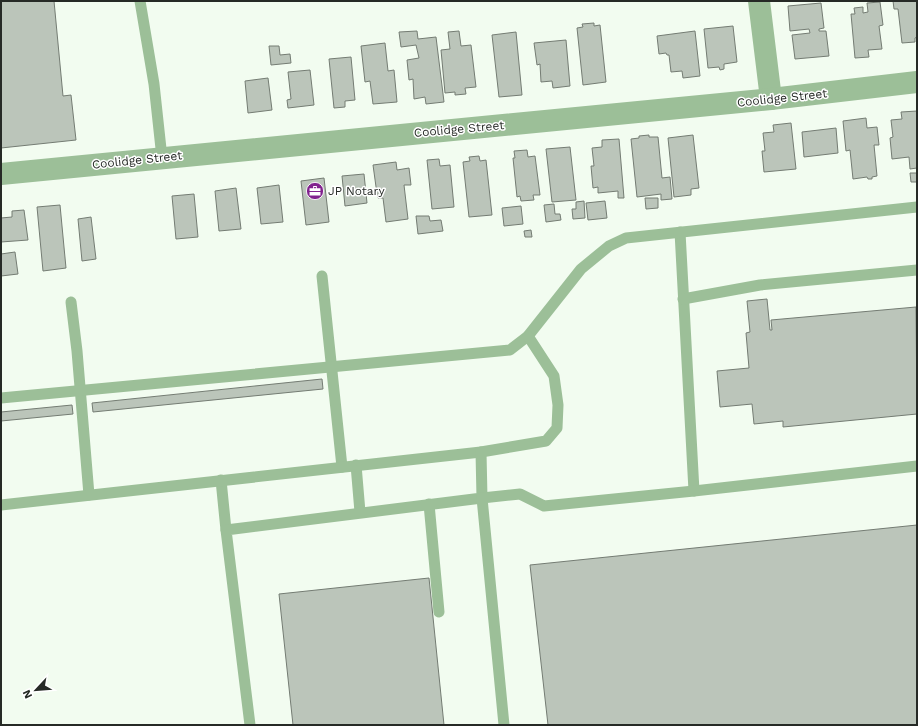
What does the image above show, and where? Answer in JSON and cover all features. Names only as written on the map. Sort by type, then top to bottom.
[{"type":"street","points":[[760,1],[771,99]]},
{"type":"street","name":"Coolidge Street","points":[[1,174],[771,99],[917,82]]},
{"type":"lane","points":[[140,1],[154,84],[162,158]]},
{"type":"lane","points":[[1,398],[510,350],[528,336],[581,269],[609,246],[626,238],[917,206]]},
{"type":"lane","points":[[680,232],[694,491]]},
{"type":"lane","points":[[683,299],[760,285],[917,270]]},
{"type":"lane","points":[[322,276],[342,467]]},
{"type":"lane","points":[[71,302],[89,495]]},
{"type":"lane","points":[[1,505],[481,452],[546,441],[557,428],[558,405],[554,376],[528,336]]},
{"type":"lane","points":[[481,452],[482,498],[504,725]]},
{"type":"lane","points":[[356,466],[360,512]]},
{"type":"lane","points":[[226,530],[360,512],[520,494],[544,506],[917,466]]},
{"type":"lane","points":[[221,480],[250,725]]},
{"type":"lane","points":[[429,504],[439,612]]},
{"type":"building","points":[[1,1],[54,1],[63,96],[71,95],[76,140],[1,148]]},
{"type":"building","points":[[893,1],[917,1],[917,37],[915,38],[915,42],[902,43],[898,9],[894,9]]},
{"type":"building","points":[[880,2],[883,25],[879,26],[882,49],[868,50],[869,57],[855,58],[851,14],[855,14],[854,8],[863,7],[863,13],[868,12],[867,3]]},
{"type":"building","points":[[821,3],[824,28],[819,29],[819,31],[826,31],[829,56],[795,59],[792,35],[810,33],[809,29],[790,31],[788,6]]},
{"type":"building","points":[[594,23],[594,26],[600,25],[606,82],[583,85],[577,28],[583,27],[582,24]]},
{"type":"building","points":[[733,26],[737,62],[724,64],[724,69],[720,70],[719,67],[708,68],[704,29]]},
{"type":"building","points":[[417,31],[418,39],[436,37],[444,102],[426,104],[425,97],[414,99],[413,79],[409,80],[407,60],[419,58],[416,45],[401,47],[399,32]]},
{"type":"building","points":[[459,31],[461,46],[471,45],[476,87],[465,88],[466,94],[455,95],[455,92],[445,93],[441,50],[450,49],[448,32]]},
{"type":"building","points":[[695,31],[700,76],[683,78],[682,71],[671,72],[669,55],[666,53],[659,54],[657,36]]},
{"type":"building","points":[[516,32],[522,95],[499,97],[492,35]]},
{"type":"building","points":[[566,40],[570,86],[553,88],[552,81],[541,82],[540,64],[537,65],[534,43]]},
{"type":"building","points":[[385,43],[388,71],[394,70],[397,102],[373,104],[370,81],[365,82],[361,46]]},
{"type":"building","points":[[269,46],[279,46],[280,55],[290,54],[291,63],[271,65]]},
{"type":"building","points":[[351,57],[355,100],[345,101],[345,107],[334,108],[329,59]]},
{"type":"building","points":[[310,70],[314,105],[288,108],[287,100],[291,99],[288,72]]},
{"type":"building","points":[[268,78],[272,110],[248,113],[245,81]]},
{"type":"building","points":[[917,111],[917,168],[910,169],[909,157],[892,159],[890,138],[893,137],[891,120],[902,119],[901,112]]},
{"type":"building","points":[[866,118],[867,128],[877,127],[879,145],[874,145],[877,176],[872,177],[872,179],[868,179],[867,177],[853,179],[850,150],[846,151],[843,121]]},
{"type":"building","points":[[791,123],[796,169],[764,172],[762,151],[765,151],[763,133],[774,132],[773,125]]},
{"type":"building","points":[[836,128],[838,153],[804,157],[802,132]]},
{"type":"building","points":[[649,135],[649,137],[658,137],[662,178],[670,177],[672,199],[661,200],[661,194],[637,197],[631,139]]},
{"type":"building","points":[[693,135],[699,188],[691,189],[691,195],[674,197],[668,138]]},
{"type":"building","points":[[619,139],[624,198],[618,198],[618,191],[598,193],[598,187],[593,188],[591,166],[594,166],[592,148],[602,147],[602,140]]},
{"type":"building","points":[[570,147],[576,200],[552,202],[546,149]]},
{"type":"building","points":[[527,150],[528,157],[535,156],[540,195],[533,195],[534,200],[521,201],[520,196],[517,197],[513,158],[515,158],[514,151]]},
{"type":"building","points":[[479,156],[480,161],[486,160],[492,215],[469,217],[463,162],[470,161],[469,157]]},
{"type":"building","points":[[439,159],[440,166],[450,165],[454,207],[432,209],[427,160]]},
{"type":"building","points":[[396,162],[397,170],[409,168],[411,185],[404,185],[408,219],[386,222],[383,198],[378,198],[377,194],[373,165]]},
{"type":"building","points":[[910,173],[917,173],[917,182],[911,182]]},
{"type":"building","points":[[364,174],[367,203],[345,206],[342,176]]},
{"type":"building","points":[[324,178],[329,222],[306,225],[301,181]]},
{"type":"building","points":[[279,185],[283,222],[261,224],[257,188]]},
{"type":"building","points":[[236,188],[241,229],[219,231],[215,191]]},
{"type":"building","points":[[194,194],[198,237],[176,239],[172,196]]},
{"type":"building","points":[[645,198],[658,198],[658,208],[646,209]]},
{"type":"building","points":[[584,201],[585,218],[573,219],[572,209],[576,209],[576,202]]},
{"type":"building","points":[[605,201],[607,218],[588,220],[586,203]]},
{"type":"building","points":[[554,204],[555,214],[560,214],[561,220],[546,222],[544,205]]},
{"type":"building","points":[[60,205],[66,268],[43,271],[37,207]]},
{"type":"building","points":[[521,206],[523,224],[504,226],[502,208]]},
{"type":"building","points":[[24,210],[28,240],[1,242],[1,218],[12,217],[12,211]]},
{"type":"building","points":[[416,216],[429,216],[430,221],[441,220],[443,231],[418,234]]},
{"type":"building","points":[[91,217],[96,259],[82,261],[78,219]]},
{"type":"building","points":[[531,230],[532,237],[525,237],[524,231]]},
{"type":"building","points":[[15,252],[18,274],[1,276],[1,254]]},
{"type":"building","points":[[767,299],[770,330],[772,330],[771,320],[916,307],[917,414],[783,427],[783,421],[754,424],[752,404],[720,407],[717,371],[749,368],[746,333],[750,332],[747,301]]},
{"type":"building","points":[[322,379],[323,389],[93,412],[92,403]]},
{"type":"building","points":[[72,405],[73,414],[1,421],[1,412]]},
{"type":"building","points":[[917,525],[917,725],[548,725],[530,565]]},
{"type":"building","points":[[429,578],[444,725],[293,725],[279,594]]},
{"type":"place","name":"JP Notary","points":[[315,191]]}]
